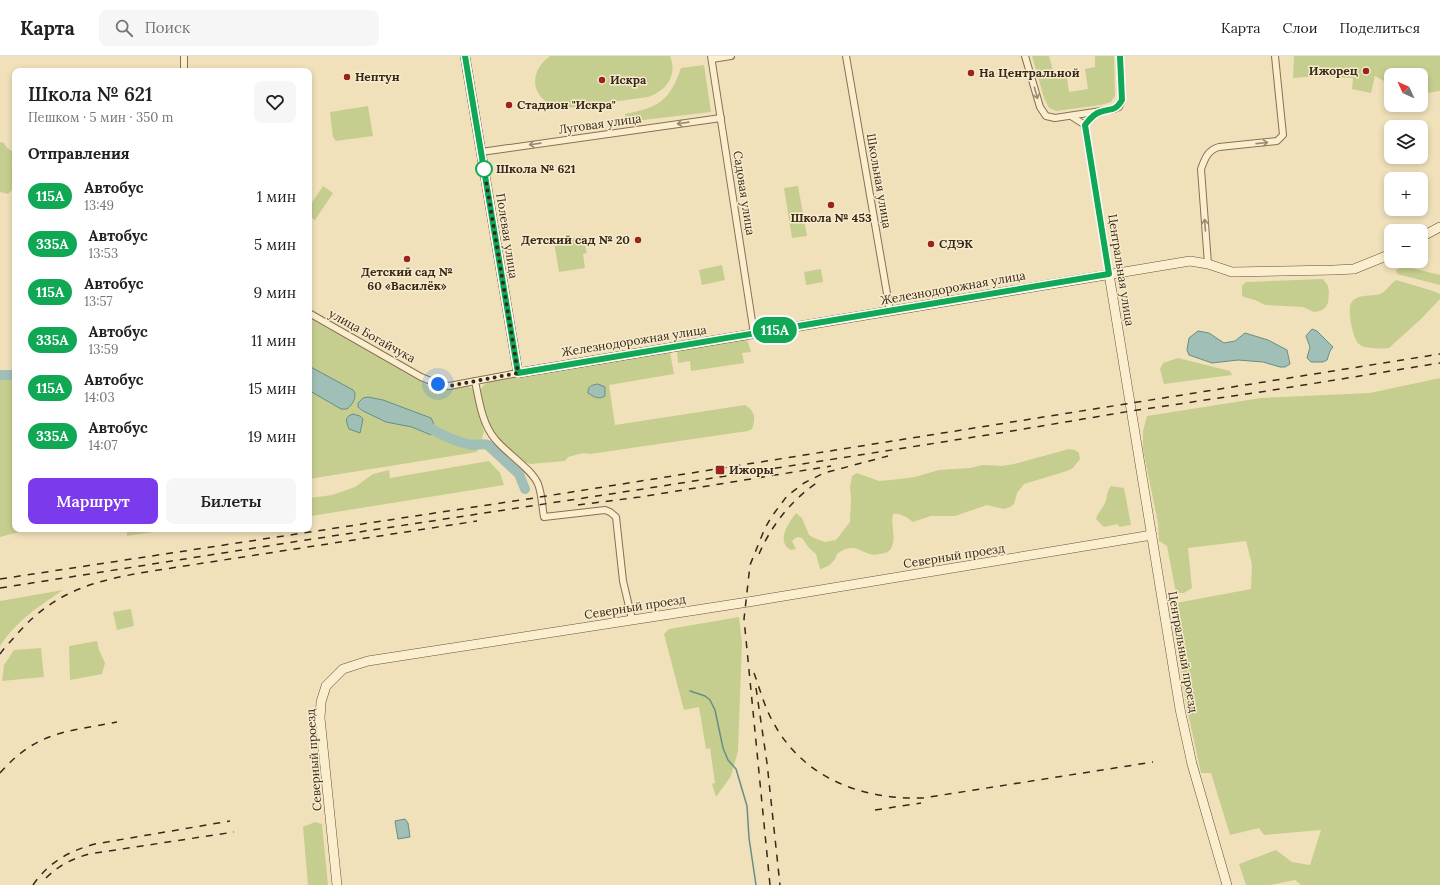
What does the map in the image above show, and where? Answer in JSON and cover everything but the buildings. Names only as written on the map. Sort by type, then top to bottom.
[{"type":"street","points":[[184,56],[184,68]]},
{"type":"street","name":"Полевая улица","points":[[465,56],[518,373]]},
{"type":"street","points":[[712,58],[731,56]]},
{"type":"street","name":"Школьная улица","points":[[846,56],[890,311]]},
{"type":"street","points":[[1025,56],[1042,112],[1050,118],[1099,112],[1119,107],[1122,100],[1120,56]]},
{"type":"street","points":[[1208,264],[1201,168],[1211,149],[1277,141],[1283,135],[1275,56]]},
{"type":"street","name":"Садовая улица","points":[[712,58],[754,334]]},
{"type":"street","points":[[1071,116],[1085,125],[1092,116],[1099,112]]},
{"type":"street","name":"Луговая улица","points":[[481,152],[721,118]]},
{"type":"street","name":"Центральная улица","points":[[1085,125],[1133,418]]},
{"type":"street","points":[[1428,233],[1440,227]]},
{"type":"street","name":"Железнодорожная улица","points":[[518,373],[1190,261],[1208,264],[1232,272],[1334,270],[1354,268],[1384,257]]},
{"type":"street","name":"улица Богайчука","points":[[312,315],[430,381],[449,386],[518,373]]},
{"type":"street","points":[[475,381],[485,422],[489,431],[495,440],[531,474],[538,483],[544,518],[605,510],[616,517],[623,581],[632,619]]},
{"type":"street","name":"Центральный проезд","points":[[1133,418],[1180,709],[1192,764],[1228,885]]},
{"type":"street","name":"Северный проезд","points":[[337,885],[320,718],[323,694],[326,686],[343,669],[368,661],[745,602],[1152,535]]},
{"type":"green space","name":"Искра","points":[[550,56],[670,56],[672,70],[669,81],[665,86],[660,91],[648,97],[560,109],[543,99],[538,93],[536,86],[535,78],[538,71],[542,63]]},
{"type":"green space","points":[[1032,56],[1049,56],[1054,74],[1066,72],[1069,92],[1088,89],[1085,69],[1095,67],[1095,56],[1114,56],[1115,96],[1111,102],[1101,105],[1056,111],[1049,108],[1044,98]]},
{"type":"green space","name":"Ижорец","points":[[1294,56],[1440,56],[1440,91],[1428,93],[1428,68],[1384,68],[1384,81],[1375,76],[1371,93],[1352,89],[1353,78],[1318,76],[1293,78]]},
{"type":"green space","points":[[704,65],[711,112],[626,122],[625,114],[646,109],[667,96],[677,79],[681,68]]},
{"type":"green space","points":[[368,106],[373,136],[336,141],[333,137],[330,112]]},
{"type":"green space","points":[[0,142],[4,143],[7,148],[12,151],[12,190],[8,194],[0,192]]},
{"type":"green space","points":[[323,186],[333,193],[315,220],[312,218],[312,202]]},
{"type":"green space","points":[[798,186],[807,236],[792,238],[784,188]]},
{"type":"green space","points":[[583,236],[587,253],[583,254],[585,268],[559,272],[554,242]]},
{"type":"green space","points":[[722,265],[725,280],[702,285],[699,270]]},
{"type":"green space","points":[[1400,268],[1411,268],[1440,275],[1440,285],[1397,274],[1396,270]]},
{"type":"green space","points":[[821,269],[823,282],[806,285],[804,272]]},
{"type":"green space","points":[[1323,279],[1328,286],[1328,303],[1325,308],[1320,311],[1314,312],[1303,307],[1265,305],[1242,295],[1242,286],[1246,282]]},
{"type":"green space","points":[[1396,280],[1440,294],[1440,299],[1422,318],[1389,348],[1361,346],[1353,331],[1350,318],[1351,303],[1357,298],[1382,293]]},
{"type":"green space","points":[[312,320],[427,385],[446,389],[469,386],[473,389],[484,432],[477,452],[312,479]]},
{"type":"green space","points":[[746,339],[751,352],[742,353],[744,363],[691,371],[690,361],[678,363],[677,350]]},
{"type":"green space","points":[[670,352],[674,374],[609,385],[615,425],[745,405],[753,412],[754,415],[752,429],[748,431],[590,454],[583,453],[568,457],[565,461],[530,464],[514,454],[500,441],[488,422],[481,401],[480,391],[482,387],[491,381]]},
{"type":"green space","points":[[1178,358],[1230,371],[1232,375],[1164,384],[1160,369],[1163,363]]},
{"type":"green space","points":[[0,375],[12,375],[12,532],[19,532],[0,537]]},
{"type":"green space","points":[[1440,378],[1440,885],[1301,885],[1295,880],[1270,885],[1246,885],[1239,864],[1276,850],[1292,862],[1310,865],[1321,830],[1264,835],[1259,828],[1230,835],[1211,773],[1201,773],[1186,704],[1171,609],[1176,603],[1251,589],[1252,565],[1246,541],[1188,548],[1192,588],[1184,593],[1176,593],[1167,546],[1159,541],[1158,523],[1143,449],[1143,431],[1147,416],[1261,398],[1370,393]]},
{"type":"green space","points":[[1069,449],[1075,450],[1079,453],[1080,459],[1073,468],[1024,484],[1017,493],[1014,504],[1010,507],[1004,509],[987,505],[955,516],[931,516],[913,522],[901,515],[893,514],[893,543],[892,547],[886,553],[874,555],[855,548],[850,548],[837,554],[830,564],[820,569],[816,554],[809,548],[802,538],[797,537],[792,541],[796,549],[791,550],[784,542],[787,527],[796,513],[802,518],[809,535],[825,542],[836,540],[850,522],[850,487],[852,476],[857,473],[879,481],[891,480],[915,477],[939,470],[970,468],[983,465],[1002,466],[1014,464]]},
{"type":"green space","points":[[489,461],[500,473],[504,485],[312,516],[312,498],[332,495],[355,487],[373,474],[389,470],[390,478]]},
{"type":"green space","points":[[1111,486],[1124,488],[1131,525],[1119,527],[1118,524],[1104,527],[1096,519],[1105,503]]},
{"type":"green space","points":[[127,532],[152,532],[127,536]]},
{"type":"green space","points":[[63,590],[21,621],[0,646],[0,601]]},
{"type":"green space","points":[[131,609],[134,626],[117,630],[113,612]]},
{"type":"green space","points":[[739,617],[742,643],[738,751],[731,776],[716,797],[712,784],[715,783],[710,748],[706,749],[699,707],[684,710],[664,634],[669,629]]},
{"type":"green space","points":[[97,641],[105,663],[102,674],[70,680],[69,646]]},
{"type":"green space","points":[[41,648],[44,677],[2,681],[4,665],[14,650]]},
{"type":"green space","points":[[315,822],[322,824],[328,885],[308,885],[303,827]]},
{"type":"water","points":[[1312,329],[1317,331],[1333,347],[1327,360],[1323,362],[1311,362],[1307,358],[1310,347],[1306,336]]},
{"type":"water","points":[[1198,331],[1209,333],[1224,343],[1235,341],[1245,333],[1268,340],[1287,350],[1290,364],[1285,367],[1280,367],[1263,362],[1238,360],[1212,363],[1189,355],[1187,350],[1189,338]]},
{"type":"water","points":[[312,368],[353,390],[355,393],[355,398],[353,402],[347,409],[341,409],[312,392]]},
{"type":"water","points":[[598,384],[605,387],[605,396],[601,398],[594,397],[588,393],[590,386]]},
{"type":"water","points":[[368,397],[383,400],[431,418],[435,432],[431,435],[412,427],[386,422],[363,411],[358,407],[358,403],[363,398]]},
{"type":"water","points":[[353,414],[360,416],[363,419],[360,433],[349,429],[347,418]]},
{"type":"water","points":[[405,819],[408,823],[410,837],[398,839],[395,821]]},
{"type":"waterway","points":[[0,375],[12,375]]},
{"type":"waterway","points":[[425,425],[459,442],[472,445],[488,445],[519,474],[525,489]]},
{"type":"waterway","points":[[690,691],[705,696],[710,700],[715,710],[723,748],[728,760],[736,769],[747,806],[749,838],[756,885]]},
{"type":"railway","points":[[312,532],[534,498],[1440,354]]},
{"type":"railway","points":[[0,588],[630,491],[1440,363]]},
{"type":"railway","points":[[770,885],[744,619],[750,565],[765,528],[787,496],[804,483],[824,473],[888,456]]},
{"type":"railway","points":[[578,505],[640,497],[831,466]]},
{"type":"railway","points":[[759,554],[770,532],[784,512],[801,495],[821,480]]},
{"type":"railway","points":[[0,654],[32,618],[47,606],[79,589],[95,583],[132,574],[477,521]]},
{"type":"railway","points":[[0,579],[310,532]]},
{"type":"railway","points":[[754,673],[773,722],[786,741],[801,758],[836,782],[857,790],[878,795],[900,798],[923,798],[1153,762]]},
{"type":"railway","points":[[756,688],[767,763],[780,885]]},
{"type":"railway","points":[[0,773],[14,759],[40,741],[67,731],[117,722]]},
{"type":"railway","points":[[875,810],[921,803]]},
{"type":"railway","points":[[33,885],[39,877],[60,858],[95,844],[230,821]]},
{"type":"railway","points":[[46,878],[66,863],[89,854],[234,832]]},
{"type":"bus line","name":"115А","points":[[465,56],[518,373],[1109,274],[1085,125],[1092,116],[1099,112],[1119,107],[1122,100],[1120,56]]},
{"type":"place","name":"Ижорец","points":[[1366,71]]},
{"type":"place","name":"На Центральной","points":[[971,73]]},
{"type":"place","name":"Нептун","points":[[347,77]]},
{"type":"place","name":"Искра","points":[[602,80]]},
{"type":"place","name":"Стадион \"Искра\"","points":[[509,105]]},
{"type":"place","name":"Школа № 621","points":[[484,169]]},
{"type":"place","name":"Школа № 453","points":[[831,205]]},
{"type":"place","name":"Детский сад № 20","points":[[638,240]]},
{"type":"place","name":"СДЭК","points":[[931,244]]},
{"type":"place","name":"Детский сад № 60 «Василёк»","points":[[407,259]]},
{"type":"place","name":"Ижоры","points":[[720,470]]},
{"type":"route","points":[[438,384],[449,386],[518,373],[484,169]]}]
